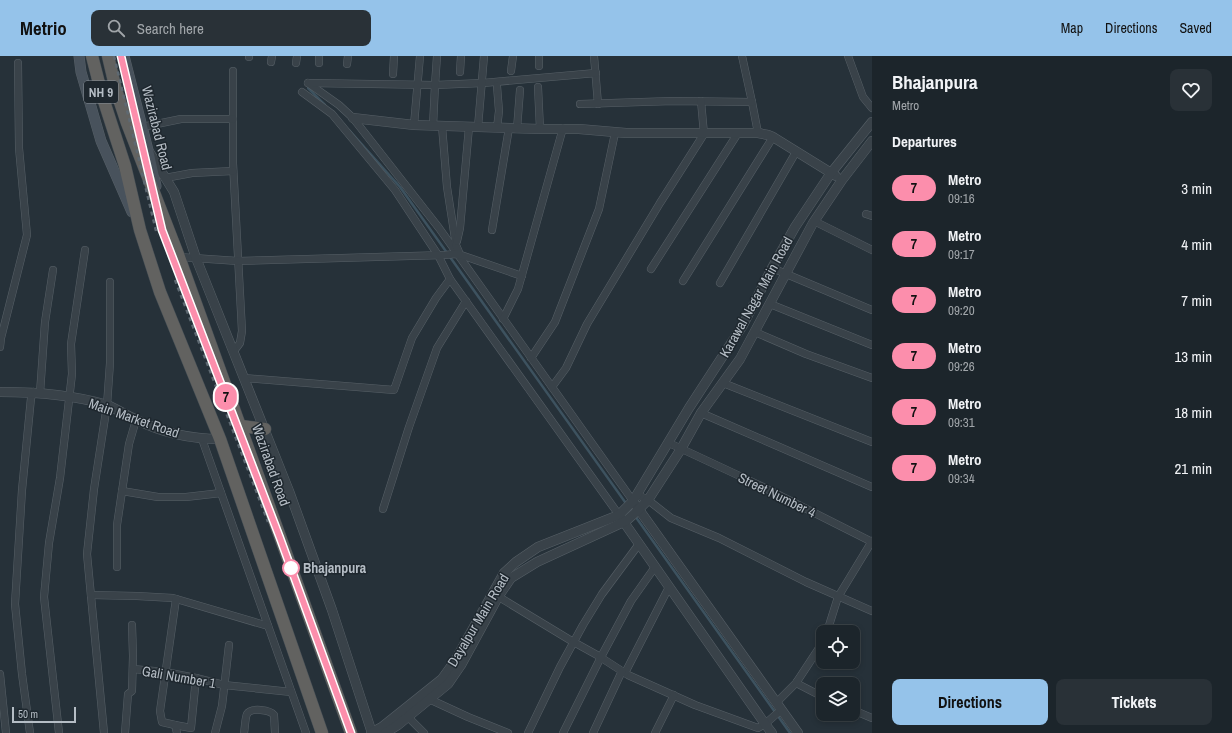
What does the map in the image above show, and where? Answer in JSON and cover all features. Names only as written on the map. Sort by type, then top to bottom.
[{"type":"highway","name":"NH 9","points":[[92,56],[102,95],[125,166],[140,230],[160,292],[220,439],[322,733]]},
{"type":"highway","name":"Wazirabad Road","points":[[108,56],[116,90],[127,123],[179,257],[351,733]]},
{"type":"highway","points":[[241,426],[264,429]]},
{"type":"main road","points":[[79,56],[81,72],[101,141],[140,230]]},
{"type":"main road","name":"Wazirabad Road","points":[[124,56],[148,150],[160,208]]},
{"type":"street","points":[[347,64],[348,56]]},
{"type":"street","points":[[393,74],[394,56]]},
{"type":"street","points":[[414,125],[420,56]]},
{"type":"street","points":[[438,56],[435,85],[437,126],[458,254]]},
{"type":"street","points":[[460,72],[462,56]]},
{"type":"street","points":[[457,243],[474,127],[483,83],[484,56]]},
{"type":"street","points":[[512,71],[513,56]]},
{"type":"street","points":[[539,56],[539,66]]},
{"type":"street","points":[[594,56],[598,104]]},
{"type":"street","points":[[848,56],[863,97],[872,108]]},
{"type":"street","points":[[742,58],[758,133]]},
{"type":"street","points":[[0,347],[27,235],[19,148],[18,63]]},
{"type":"street","points":[[233,71],[233,171],[242,331],[240,344],[234,351]]},
{"type":"street","points":[[596,73],[483,83],[435,85],[308,83],[339,105],[354,118],[439,228],[633,500],[637,511],[779,709],[798,733]]},
{"type":"street","points":[[497,86],[499,111],[497,128]]},
{"type":"street","points":[[538,87],[540,130]]},
{"type":"street","points":[[492,230],[520,90]]},
{"type":"street","points":[[302,92],[332,114],[395,190],[442,255],[450,279],[622,518],[669,587],[768,722],[772,733]]},
{"type":"street","points":[[580,104],[632,101],[752,102]]},
{"type":"street","points":[[552,387],[566,368],[587,324],[660,203],[704,134],[701,102]]},
{"type":"street","points":[[354,118],[414,125],[540,130],[563,128],[615,133],[758,133],[773,137],[842,180]]},
{"type":"street","points":[[142,127],[181,119],[233,119]]},
{"type":"street","name":"Karawal Nagar Main Road","points":[[622,518],[689,408],[743,325],[795,227],[831,173],[872,122]]},
{"type":"street","points":[[503,319],[518,289],[563,128]]},
{"type":"street","points":[[531,358],[555,322],[599,209],[615,133]]},
{"type":"street","points":[[651,269],[738,133]]},
{"type":"street","points":[[683,281],[773,137]]},
{"type":"street","name":"Karawal Nagar Main Road","points":[[622,518],[637,511],[648,500],[681,449],[701,413],[740,359],[814,221],[842,180],[872,141]]},
{"type":"street","points":[[148,150],[174,192],[196,258],[289,491],[332,610],[372,733]]},
{"type":"street","points":[[720,283],[796,152]]},
{"type":"street","points":[[166,178],[192,173],[233,171]]},
{"type":"street","points":[[814,221],[872,250]]},
{"type":"street","points":[[59,733],[44,597],[49,543],[60,478],[68,397],[72,374],[71,344],[84,250]]},
{"type":"street","points":[[179,257],[238,261],[458,254],[522,276]]},
{"type":"street","points":[[772,268],[872,310]]},
{"type":"street","points":[[30,733],[15,604],[22,490],[31,398],[37,392],[53,270]]},
{"type":"street","points":[[244,378],[394,390],[412,338],[436,298],[450,279]]},
{"type":"street","points":[[104,733],[87,554],[94,489],[107,405],[110,363],[110,282]]},
{"type":"street","points":[[383,509],[408,427],[437,348],[466,301]]},
{"type":"street","points":[[770,304],[872,345]]},
{"type":"street","points":[[755,332],[806,354],[872,378]]},
{"type":"street","points":[[723,383],[872,442]]},
{"type":"street","name":"Main Market Road","points":[[0,392],[37,392],[107,405],[160,430],[202,439],[220,439]]},
{"type":"street","points":[[701,413],[872,487]]},
{"type":"street","points":[[116,567],[117,525],[130,444],[136,420]]},
{"type":"street","points":[[202,439],[306,733]]},
{"type":"street","name":"Street Number 4","points":[[669,443],[759,485],[872,542]]},
{"type":"street","points":[[122,491],[158,497],[186,497],[221,493]]},
{"type":"street","points":[[633,500],[648,500],[670,518],[719,538],[838,597],[872,611]]},
{"type":"street","name":"Dayalpur Main Road","points":[[372,733],[429,700],[448,684],[461,665],[504,573],[538,547],[622,518]]},
{"type":"street","points":[[829,625],[838,597],[872,542]]},
{"type":"street","points":[[528,733],[573,642],[602,594],[639,544]]},
{"type":"street","points":[[563,733],[631,601],[655,567]]},
{"type":"street","points":[[593,733],[669,587]]},
{"type":"street","points":[[91,595],[176,599],[268,626]]},
{"type":"street","points":[[495,595],[624,672],[753,730],[768,722],[779,709],[816,653]]},
{"type":"street","name":"Dayalpur Main Road","points":[[385,733],[398,725],[405,714],[442,679],[455,661],[495,595]]},
{"type":"street","points":[[176,599],[160,711],[162,722],[191,728],[196,678]]},
{"type":"street","points":[[125,733],[128,694],[132,690],[132,625]]},
{"type":"street","points":[[224,685],[229,645]]},
{"type":"street","name":"Gali Number 1","points":[[133,669],[165,672],[224,685],[291,692]]},
{"type":"street","points":[[0,674],[6,733]]},
{"type":"street","points":[[796,683],[816,693]]},
{"type":"street","name":"Gali Number 1","points":[[215,733],[222,706],[224,685]]},
{"type":"street","points":[[655,733],[674,695]]},
{"type":"street","points":[[429,700],[508,733]]},
{"type":"street","points":[[244,733],[247,714],[254,710],[272,712],[274,715],[275,733]]},
{"type":"street","points":[[860,713],[872,718]]},
{"type":"street","points":[[405,714],[424,733]]},
{"type":"street","points":[[175,725],[177,733]]},
{"type":"waterway","points":[[308,88],[325,105]]},
{"type":"waterway","points":[[349,130],[400,187],[790,733]]},
{"type":"railway","points":[[114,56],[157,235]]},
{"type":"railway","points":[[121,56],[162,230],[280,538],[351,733]]},
{"type":"railway","points":[[175,280],[268,522]]},
{"type":"metro line","name":"7","points":[[121,56],[162,230],[280,538],[351,733]]},
{"type":"place","name":"Bhajanpura","points":[[291,568]]}]
